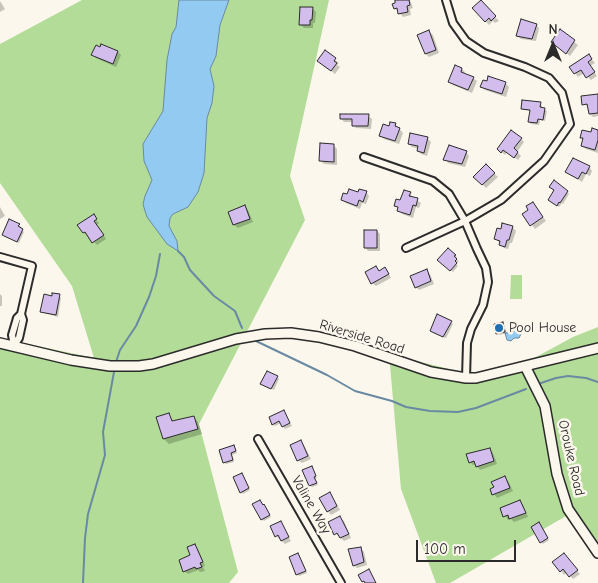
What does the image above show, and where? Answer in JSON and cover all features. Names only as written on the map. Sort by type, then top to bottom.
[{"type":"street","points":[[406,248],[465,221],[501,200],[544,161],[570,124],[562,93],[548,78],[525,67],[484,53],[466,41],[453,23],[446,0]]},
{"type":"street","points":[[364,157],[433,181],[449,194],[465,221],[486,268],[488,282],[483,305],[471,329],[467,343],[466,378]]},
{"type":"street","points":[[0,257],[32,266],[21,314],[23,320],[19,338],[14,346]]},
{"type":"street","name":"Riverside Road","points":[[0,343],[100,365],[139,366],[153,364],[236,339],[265,334],[291,333],[319,336],[355,346],[430,372],[466,378],[476,378],[598,348]]},
{"type":"street","name":"Orouke Road","points":[[525,366],[545,406],[557,474],[568,509],[598,553]]},
{"type":"street","name":"Valine Way","points":[[258,439],[341,583]]},
{"type":"green space","points":[[82,0],[329,0],[290,176],[305,220],[199,424],[238,572],[229,583],[0,583],[0,338],[94,358],[72,286],[0,183],[0,44]]},
{"type":"green space","points":[[511,275],[522,275],[522,299],[510,299]]},
{"type":"green space","points":[[598,327],[598,544],[573,512],[450,583],[436,583],[401,489],[389,354],[477,376],[525,363],[573,337]]},
{"type":"water","points":[[179,0],[229,0],[220,25],[216,56],[210,69],[214,86],[212,103],[207,118],[204,173],[198,192],[188,207],[173,214],[170,218],[169,226],[177,241],[178,251],[167,244],[147,217],[145,211],[143,204],[152,180],[144,161],[143,144],[163,111],[167,60],[172,34],[176,27]]},
{"type":"water","points":[[518,330],[521,334],[519,338],[514,338],[511,341],[507,340],[505,333],[512,333]]},
{"type":"building","points":[[395,0],[409,0],[408,12],[398,14],[397,8],[394,9],[392,4],[395,3]]},
{"type":"building","points":[[481,0],[496,16],[491,21],[489,18],[485,22],[472,8]]},
{"type":"building","points":[[300,7],[313,7],[310,25],[299,25]]},
{"type":"building","points":[[521,19],[537,24],[532,39],[516,36]]},
{"type":"building","points":[[560,29],[575,40],[566,54],[551,42]]},
{"type":"building","points":[[429,30],[436,50],[425,54],[417,35]]},
{"type":"building","points":[[101,44],[118,51],[113,64],[91,55],[96,45],[100,47]]},
{"type":"building","points":[[325,50],[336,58],[334,61],[337,63],[331,71],[317,61]]},
{"type":"building","points":[[589,54],[592,59],[588,62],[595,72],[586,78],[581,70],[574,74],[569,67]]},
{"type":"building","points":[[455,65],[462,68],[461,72],[474,77],[468,90],[448,82]]},
{"type":"building","points":[[488,76],[506,82],[502,94],[480,87],[483,80],[487,81]]},
{"type":"building","points":[[598,94],[598,113],[589,114],[587,104],[582,105],[581,96]]},
{"type":"building","points":[[522,100],[541,102],[540,107],[545,108],[543,120],[538,119],[537,123],[528,122],[530,110],[521,109]]},
{"type":"building","points":[[340,114],[369,114],[368,126],[352,126],[352,119],[340,119]]},
{"type":"building","points":[[390,122],[396,123],[395,126],[400,128],[395,141],[379,136],[383,124],[389,126]]},
{"type":"building","points":[[592,128],[598,130],[595,150],[581,146],[582,130],[591,132]]},
{"type":"building","points":[[511,130],[522,138],[514,148],[518,152],[514,158],[503,150],[501,153],[497,149]]},
{"type":"building","points":[[410,133],[428,137],[424,153],[417,151],[418,146],[408,144]]},
{"type":"building","points":[[320,143],[334,144],[334,162],[319,161]]},
{"type":"building","points":[[449,145],[467,151],[462,164],[443,160]]},
{"type":"building","points":[[573,158],[590,166],[586,174],[582,172],[578,179],[565,172]]},
{"type":"building","points":[[486,164],[495,173],[482,185],[473,177]]},
{"type":"building","points":[[554,180],[568,191],[557,206],[548,200],[554,190],[549,187]]},
{"type":"building","points":[[349,189],[358,192],[359,189],[367,191],[363,202],[359,200],[357,206],[341,200],[343,193],[347,194]]},
{"type":"building","points":[[404,190],[411,192],[409,196],[418,198],[416,206],[413,205],[410,215],[397,211],[398,207],[394,206],[396,199],[400,200]]},
{"type":"building","points":[[533,202],[543,217],[530,226],[522,214],[528,210],[526,206]]},
{"type":"building","points":[[245,205],[250,219],[233,225],[228,212]]},
{"type":"building","points":[[94,214],[97,219],[94,221],[104,235],[92,243],[85,232],[83,233],[77,225]]},
{"type":"building","points":[[9,219],[20,224],[18,226],[23,229],[17,242],[2,235]]},
{"type":"building","points":[[502,223],[513,226],[505,247],[499,245],[500,241],[494,239],[497,228],[501,229]]},
{"type":"building","points":[[364,230],[377,230],[377,248],[364,248]]},
{"type":"building","points":[[448,248],[456,255],[454,256],[457,259],[455,261],[457,263],[450,271],[437,260]]},
{"type":"building","points":[[376,266],[379,271],[385,267],[389,274],[371,284],[365,272]]},
{"type":"building","points":[[427,269],[431,281],[415,288],[410,276]]},
{"type":"building","points":[[52,293],[60,294],[56,315],[40,312],[44,294],[52,296]]},
{"type":"building","points":[[437,314],[452,321],[443,337],[430,331]]},
{"type":"building","name":"Pool House","points":[[503,322],[505,332],[496,334],[494,324]]},
{"type":"building","points":[[267,371],[278,376],[271,389],[260,384]]},
{"type":"building","points":[[284,410],[290,423],[282,427],[279,421],[272,425],[269,417]]},
{"type":"building","points":[[169,413],[172,421],[194,416],[198,429],[163,439],[156,417]]},
{"type":"building","points":[[301,440],[308,456],[297,461],[290,445]]},
{"type":"building","points":[[234,445],[236,451],[231,453],[233,460],[223,463],[219,450]]},
{"type":"building","points":[[490,448],[494,461],[476,467],[474,461],[469,463],[466,454]]},
{"type":"building","points":[[312,466],[317,483],[309,486],[302,470]]},
{"type":"building","points":[[242,473],[249,488],[240,493],[233,477]]},
{"type":"building","points":[[505,476],[510,488],[492,495],[490,489],[494,487],[491,482]]},
{"type":"building","points":[[330,492],[337,506],[327,512],[319,498]]},
{"type":"building","points":[[260,500],[270,515],[261,520],[252,504]]},
{"type":"building","points":[[520,500],[526,513],[509,519],[508,515],[503,517],[500,508]]},
{"type":"building","points":[[340,516],[349,534],[340,538],[337,533],[334,535],[328,522]]},
{"type":"building","points":[[281,521],[289,537],[281,541],[278,535],[275,537],[270,526]]},
{"type":"building","points":[[539,522],[548,538],[540,543],[531,527]]},
{"type":"building","points":[[195,544],[203,562],[200,563],[202,567],[196,569],[195,567],[183,572],[179,560],[190,555],[187,547]]},
{"type":"building","points":[[361,547],[364,562],[353,566],[348,549]]},
{"type":"building","points":[[298,553],[306,571],[296,575],[289,557]]},
{"type":"building","points":[[564,553],[578,570],[569,577],[563,569],[560,572],[552,562]]},
{"type":"building","points":[[369,569],[376,583],[362,582],[358,575]]},
{"type":"waterway","points":[[178,251],[184,257],[190,270],[214,296],[235,311],[242,328]]},
{"type":"waterway","points":[[116,362],[120,350],[136,326],[149,297],[156,276],[160,254]]},
{"type":"waterway","points":[[256,341],[327,375],[355,391],[392,401],[406,407],[430,411],[458,412],[476,408],[526,389]]},
{"type":"waterway","points":[[83,583],[88,514],[105,455],[103,432],[114,372]]},
{"type":"waterway","points":[[541,383],[568,376],[586,378],[598,382]]},
{"type":"place","name":"Pool House","points":[[499,328]]}]
